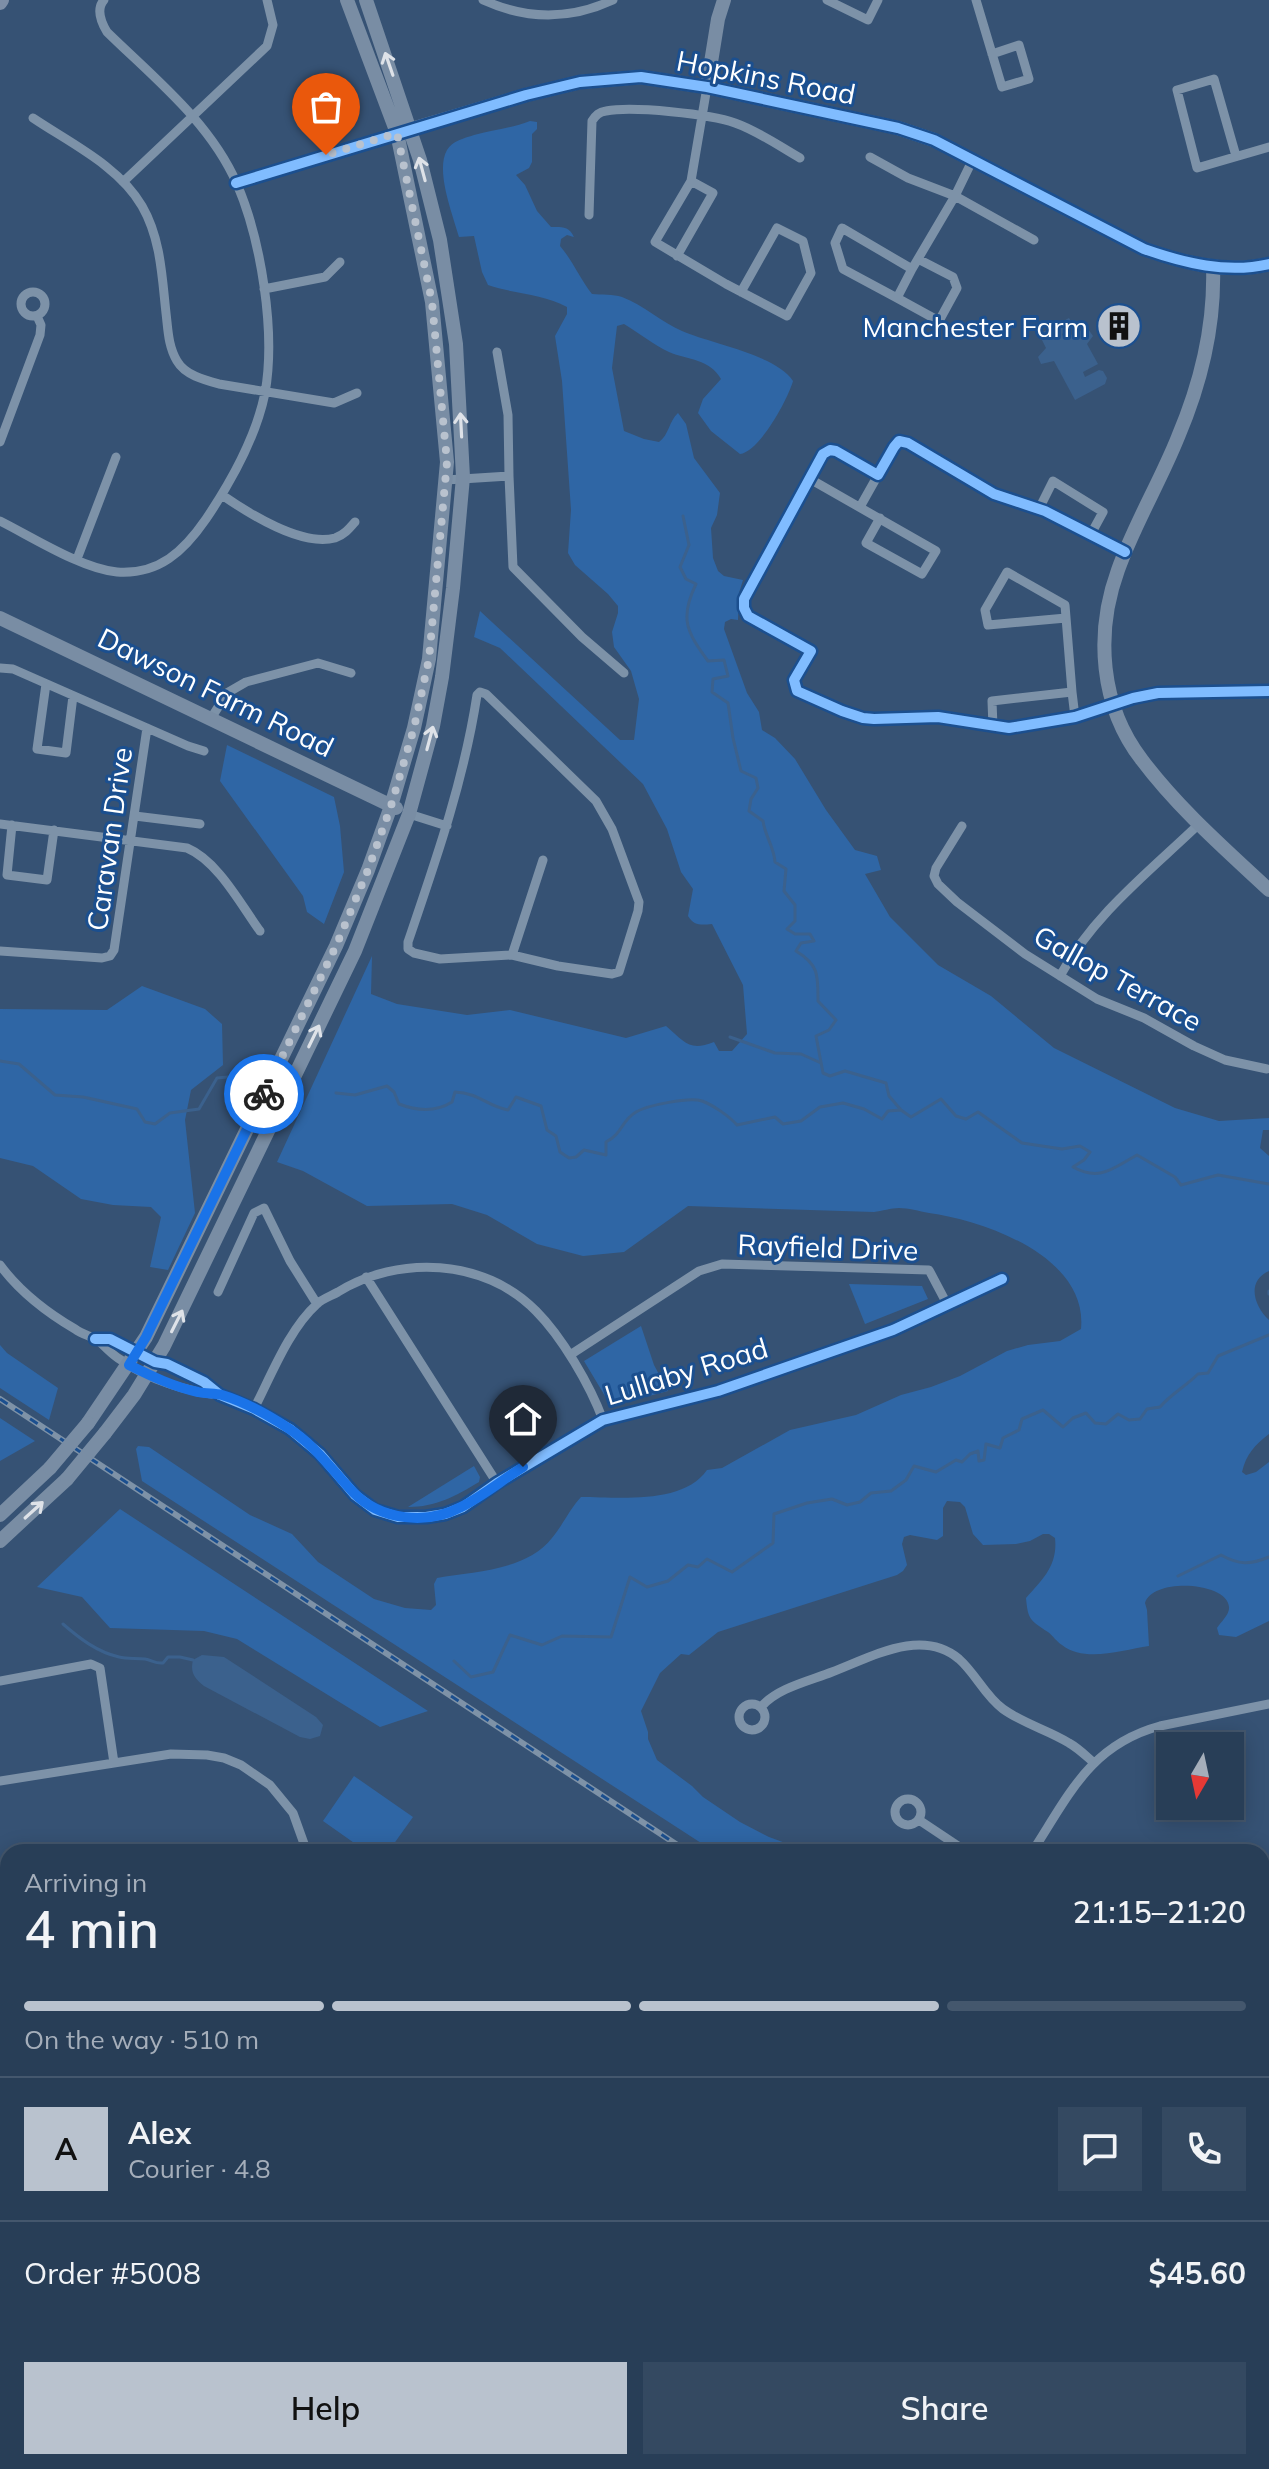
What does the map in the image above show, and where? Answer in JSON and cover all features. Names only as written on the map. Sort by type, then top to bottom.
[{"type":"main road","points":[[0,1515],[50,1468],[88,1423],[133,1359],[336,946],[391,806],[414,728],[429,659],[446,480],[445,432],[432,302],[404,131],[347,0]]},
{"type":"main road","points":[[0,1541],[67,1479],[105,1433],[151,1368],[188,1299],[355,951],[409,814],[433,726],[453,588],[463,477],[456,344],[440,240],[366,0]]},
{"type":"main road","points":[[707,87],[724,0]]},
{"type":"main road","name":"Hopkins Road","points":[[404,131],[580,82],[641,77],[707,87],[898,128],[934,140],[1144,249],[1180,262],[1235,269],[1269,264]]},
{"type":"main road","points":[[1213,266],[1210,326],[1195,392],[1111,591],[1104,635],[1105,671],[1112,706],[1141,760],[1199,824],[1269,890]]},
{"type":"main road","name":"Dawson Farm Road","points":[[0,618],[409,814]]},
{"type":"street","points":[[0,521],[95,568],[118,572],[159,564],[189,543],[222,495],[249,440],[264,393],[268,349],[264,289],[254,230],[236,183],[217,147],[193,116],[107,32],[99,11],[104,0]]},
{"type":"street","points":[[123,182],[267,46],[273,25],[267,0]]},
{"type":"street","points":[[483,0],[523,14],[556,17],[591,10],[613,0]]},
{"type":"street","points":[[827,0],[868,20],[878,0]]},
{"type":"street","points":[[976,0],[992,54],[1002,87],[1029,79],[1019,45],[992,54]]},
{"type":"street","points":[[1236,156],[1214,79],[1177,90],[1197,168],[1269,147]]},
{"type":"street","points":[[707,87],[691,181],[655,242],[741,292],[787,316],[811,273],[803,241],[777,228],[741,292]]},
{"type":"street","points":[[589,215],[592,121],[596,114],[607,111],[645,111],[736,123],[800,158]]},
{"type":"street","points":[[33,118],[113,172],[141,205],[155,235],[169,342],[183,369],[204,380],[334,403],[357,393]]},
{"type":"street","name":"Hopkins Road","points":[[236,183],[404,131]]},
{"type":"street","points":[[870,157],[908,178],[955,196],[1034,240]]},
{"type":"street","points":[[897,298],[972,161]]},
{"type":"street","points":[[677,256],[713,193],[691,181]]},
{"type":"street","points":[[912,269],[842,228],[835,243],[843,269],[939,321],[957,288],[953,277],[918,259]]},
{"type":"street","points":[[264,289],[325,277],[340,262]]},
{"type":"street","points":[[0,442],[40,335],[41,325],[37,316]]},
{"type":"street","points":[[497,352],[508,415],[513,567],[582,637],[624,673]]},
{"type":"street","points":[[0,406],[12,411]]},
{"type":"street","points":[[860,507],[899,441],[908,443],[994,494],[1039,509],[1125,552]]},
{"type":"street","points":[[878,475],[836,451],[823,454],[744,599],[748,616],[811,651],[794,680],[797,691],[863,718],[938,717],[993,727],[1021,727],[1075,717],[1158,693],[1269,691]]},
{"type":"street","points":[[77,559],[116,457]]},
{"type":"street","points":[[446,480],[509,476]]},
{"type":"street","points":[[810,479],[880,518],[936,551],[922,574],[866,543],[880,518]]},
{"type":"street","points":[[1039,509],[1053,481],[1103,512],[1091,534]]},
{"type":"street","points":[[222,495],[271,524],[312,538],[334,538],[355,522]]},
{"type":"street","points":[[1066,618],[988,625],[985,610],[1007,572],[1065,605],[1075,717]]},
{"type":"street","points":[[210,720],[227,693],[246,682],[318,663],[351,673]]},
{"type":"street","name":"Caravan Drive","points":[[0,668],[13,669],[147,728],[114,950],[110,956],[102,958],[0,951]]},
{"type":"street","points":[[46,684],[37,749],[66,753],[73,696]]},
{"type":"street","points":[[480,692],[486,694],[596,801],[612,829],[639,902],[619,972],[612,974],[558,966],[512,955],[440,959],[408,949],[447,826],[480,692]]},
{"type":"street","points":[[993,727],[992,701],[1072,692]]},
{"type":"street","points":[[147,728],[204,751]]},
{"type":"street","points":[[409,814],[447,826]]},
{"type":"street","points":[[135,816],[200,824]]},
{"type":"street","points":[[0,824],[187,848],[206,858],[260,931]]},
{"type":"street","points":[[1060,976],[1071,954],[1091,928],[1199,824]]},
{"type":"street","points":[[12,825],[7,875],[47,880],[54,830]]},
{"type":"street","name":"Gallop Terrace","points":[[962,826],[934,876],[938,884],[968,911],[1025,954],[1097,999],[1144,1018],[1225,1060],[1267,1069]]},
{"type":"street","points":[[512,955],[543,860]]},
{"type":"street","points":[[218,1292],[254,1213],[264,1208],[290,1261],[317,1304]]},
{"type":"street","name":"Rayfield Drive","points":[[570,1355],[699,1271],[722,1264],[929,1270],[947,1304]]},
{"type":"street","points":[[0,1265],[28,1296],[51,1315],[95,1339],[110,1339],[133,1359],[151,1368]]},
{"type":"street","points":[[254,1409],[295,1330],[317,1304],[366,1277],[399,1268],[431,1266],[465,1271],[490,1281],[512,1292],[536,1310],[570,1355],[595,1397],[603,1420]]},
{"type":"street","points":[[366,1277],[497,1483]]},
{"type":"street","name":"Lullaby Road","points":[[151,1368],[200,1393],[220,1395],[254,1409],[290,1429],[320,1454],[355,1495],[375,1510],[398,1517],[426,1517],[463,1507],[497,1483],[603,1420],[718,1391],[893,1330],[1002,1279]]},
{"type":"street","name":"Lullaby Road","points":[[151,1368],[167,1364],[204,1382],[220,1395]]},
{"type":"street","points":[[761,1707],[773,1696],[896,1648],[915,1644],[931,1646],[958,1658],[987,1695],[1005,1711],[1067,1741],[1093,1762]]},
{"type":"street","points":[[0,1681],[91,1664],[100,1668],[114,1763]]},
{"type":"street","points":[[1037,1844],[1093,1762],[1115,1744],[1144,1730],[1269,1704]]},
{"type":"street","points":[[0,1781],[171,1754],[224,1758],[241,1765],[270,1785],[293,1813],[305,1844]]},
{"type":"street","points":[[919,1820],[955,1844]]},
{"type":"shaded area","points":[[537,122],[537,129],[532,134],[532,162],[529,168],[516,175],[525,185],[537,211],[551,227],[565,228],[572,233],[574,237],[567,235],[561,239],[560,246],[592,294],[615,295],[630,300],[682,331],[773,364],[793,381],[764,434],[748,451],[740,454],[711,431],[698,413],[703,399],[721,379],[716,372],[705,364],[663,349],[624,324],[617,326],[612,368],[624,431],[659,442],[678,413],[686,424],[694,458],[720,493],[717,515],[711,528],[713,558],[718,571],[724,576],[743,580],[738,620],[725,622],[724,629],[747,693],[759,712],[762,730],[775,738],[795,759],[855,850],[877,856],[881,870],[865,874],[890,917],[938,965],[991,996],[1054,1048],[1175,1108],[1219,1121],[1269,1118],[1269,1130],[1263,1130],[1260,1148],[1269,1156],[1269,1271],[1257,1281],[1255,1294],[1259,1308],[1269,1320],[1269,1434],[1252,1450],[1242,1472],[1246,1475],[1256,1472],[1269,1462],[1269,1621],[1236,1637],[1219,1635],[1217,1628],[1229,1610],[1225,1599],[1217,1592],[1204,1588],[1175,1586],[1161,1589],[1145,1603],[1149,1646],[1104,1654],[1071,1650],[1034,1622],[1029,1615],[1026,1598],[1052,1564],[1055,1538],[1043,1534],[1016,1544],[983,1545],[973,1534],[965,1507],[960,1502],[947,1501],[943,1508],[943,1536],[937,1540],[910,1535],[904,1537],[902,1544],[907,1565],[903,1571],[718,1632],[689,1655],[681,1654],[660,1673],[641,1711],[657,1760],[740,1822],[788,1844],[703,1844],[142,1481],[136,1449],[138,1446],[149,1447],[250,1515],[292,1534],[318,1562],[374,1599],[405,1608],[431,1610],[436,1605],[434,1584],[437,1578],[499,1568],[528,1557],[552,1538],[581,1497],[649,1497],[682,1489],[707,1470],[722,1468],[790,1430],[856,1415],[901,1395],[960,1376],[1007,1351],[1060,1341],[1081,1329],[1079,1304],[1068,1282],[1051,1263],[1004,1234],[952,1217],[902,1208],[874,1212],[688,1206],[624,1252],[583,1256],[537,1244],[487,1215],[452,1204],[367,1206],[303,1171],[277,1162],[372,956],[371,994],[397,1004],[467,1015],[510,1010],[626,1038],[666,1026],[688,1044],[699,1046],[714,1042],[719,1051],[732,1051],[747,1034],[743,985],[712,924],[698,924],[688,916],[693,889],[681,872],[667,829],[643,784],[500,648],[474,637],[480,611],[620,740],[634,740],[639,699],[631,671],[614,647],[612,632],[618,606],[575,565],[568,553],[571,510],[562,381],[555,336],[567,314],[567,307],[549,299],[488,285],[474,236],[459,237],[444,181],[444,159],[452,144]]},
{"type":"shaded area","points":[[1069,318],[1072,323],[1062,334],[1064,338],[1084,329],[1088,329],[1093,336],[1087,344],[1098,364],[1083,372],[1085,377],[1099,370],[1107,378],[1105,384],[1075,400],[1054,361],[1041,364],[1038,357],[1046,348],[1039,334]]},
{"type":"shaded area","points":[[227,745],[334,797],[344,872],[324,924],[307,912],[303,896],[220,781]]},
{"type":"shaded area","points":[[142,986],[205,1009],[222,1024],[223,1065],[191,1090],[185,1120],[195,1213],[168,1270],[150,1267],[161,1217],[151,1207],[81,1199],[33,1166],[0,1158],[0,1009],[107,1010]]},
{"type":"shaded area","points":[[849,1284],[922,1286],[928,1299],[865,1324]]},
{"type":"shaded area","points":[[641,1326],[654,1365],[668,1391],[611,1406],[584,1361]]},
{"type":"shaded area","points":[[0,1345],[58,1388],[49,1420],[0,1388]]},
{"type":"shaded area","points":[[0,1418],[35,1441],[0,1461]]},
{"type":"shaded area","points":[[474,1466],[480,1477],[479,1482],[445,1500],[408,1507]]},
{"type":"shaded area","points":[[120,1509],[428,1711],[380,1727],[237,1639],[204,1631],[110,1628],[82,1597],[37,1587]]},
{"type":"shaded area","points":[[202,1655],[224,1657],[316,1717],[323,1725],[320,1736],[310,1739],[300,1737],[204,1686],[195,1677],[192,1668],[193,1660]]},
{"type":"shaded area","points":[[354,1776],[413,1817],[394,1844],[356,1844],[323,1821]]},
{"type":"waterway","points":[[683,516],[689,545],[680,567],[686,579],[696,584],[688,607],[690,633],[708,661],[724,660],[728,676],[713,679],[712,692],[728,703],[741,771],[756,778],[758,788],[751,799],[749,811],[763,821],[775,862],[786,869],[784,891],[795,905],[795,921],[787,929],[795,934],[810,934],[814,941],[801,943],[796,951],[813,966],[817,977],[818,1001],[836,1020],[829,1030],[816,1036],[823,1073],[830,1076],[845,1071],[886,1083],[889,1096],[901,1110]]},
{"type":"waterway","points":[[730,1037],[775,1053],[801,1054],[821,1063]]},
{"type":"waterway","points":[[0,1061],[19,1064],[55,1095],[83,1097],[137,1109],[145,1122],[155,1124],[170,1113],[199,1109],[217,1078],[239,1076]]},
{"type":"waterway","points":[[336,1093],[355,1095],[387,1086],[394,1092],[399,1104],[426,1109],[440,1108],[452,1102],[455,1092],[508,1110],[516,1097],[541,1106],[547,1130],[556,1136],[560,1152],[569,1158],[576,1157],[584,1150],[606,1155],[606,1142],[616,1135],[627,1119],[642,1109],[669,1102],[702,1101],[721,1111],[737,1125],[775,1117],[783,1124],[801,1121],[820,1107],[843,1103],[864,1109],[882,1119],[888,1111],[901,1110],[911,1117],[941,1099],[956,1116],[966,1119],[978,1112],[1022,1143],[1062,1149],[1080,1146],[1090,1152],[1073,1167],[1083,1171],[1106,1172],[1137,1155],[1175,1177],[1181,1185],[1218,1175],[1269,1184]]},
{"type":"waterway","points":[[454,1661],[471,1677],[493,1672],[510,1635],[542,1645],[562,1636],[611,1637],[630,1577],[647,1587],[668,1581],[688,1565],[698,1567],[707,1559],[732,1572],[773,1543],[774,1514],[832,1499],[847,1505],[860,1502],[871,1493],[891,1491],[906,1480],[914,1466],[936,1472],[956,1460],[962,1462],[978,1451],[979,1461],[984,1460],[986,1444],[1000,1448],[1003,1438],[1019,1430],[1022,1419],[1043,1410],[1063,1427],[1073,1418],[1086,1413],[1095,1423],[1106,1424],[1118,1414],[1129,1420],[1140,1419],[1147,1409],[1160,1407],[1198,1374],[1208,1373],[1218,1356],[1269,1335]]},
{"type":"waterway","points":[[1178,1576],[1221,1555],[1245,1563],[1269,1557]]},
{"type":"waterway","points":[[63,1624],[111,1655],[160,1663],[168,1657],[193,1660]]},
{"type":"railway","points":[[0,1399],[676,1844]]},
{"type":"cycle path","points":[[236,183],[526,95],[580,82],[641,77],[707,87],[898,128],[934,140],[1144,249],[1206,266],[1237,268],[1269,264]]},
{"type":"cycle path","points":[[1125,552],[1045,511],[994,494],[908,443],[899,441],[878,475],[830,450],[823,454],[744,599],[744,608],[748,616],[811,651],[794,680],[797,691],[863,718],[938,717],[1009,728],[1075,717],[1158,693],[1269,691]]},
{"type":"cycle path","points":[[95,1339],[110,1339],[155,1362],[167,1364],[204,1382],[220,1395],[290,1429],[320,1454],[355,1495],[375,1510],[398,1517],[426,1517],[463,1507],[497,1483],[603,1420],[718,1391],[893,1330],[1002,1279]]},
{"type":"way so far","points":[[264,1094],[336,946],[391,806],[414,728],[429,659],[446,480],[445,432],[432,302],[397,133],[326,155]]},
{"type":"place","name":"Manchester Farm","points":[[1119,326]]},
{"type":"route","points":[[264,1094],[146,1337],[129,1365],[177,1386],[220,1395],[290,1429],[320,1454],[355,1495],[375,1510],[398,1517],[426,1517],[463,1507],[523,1467]]}]
